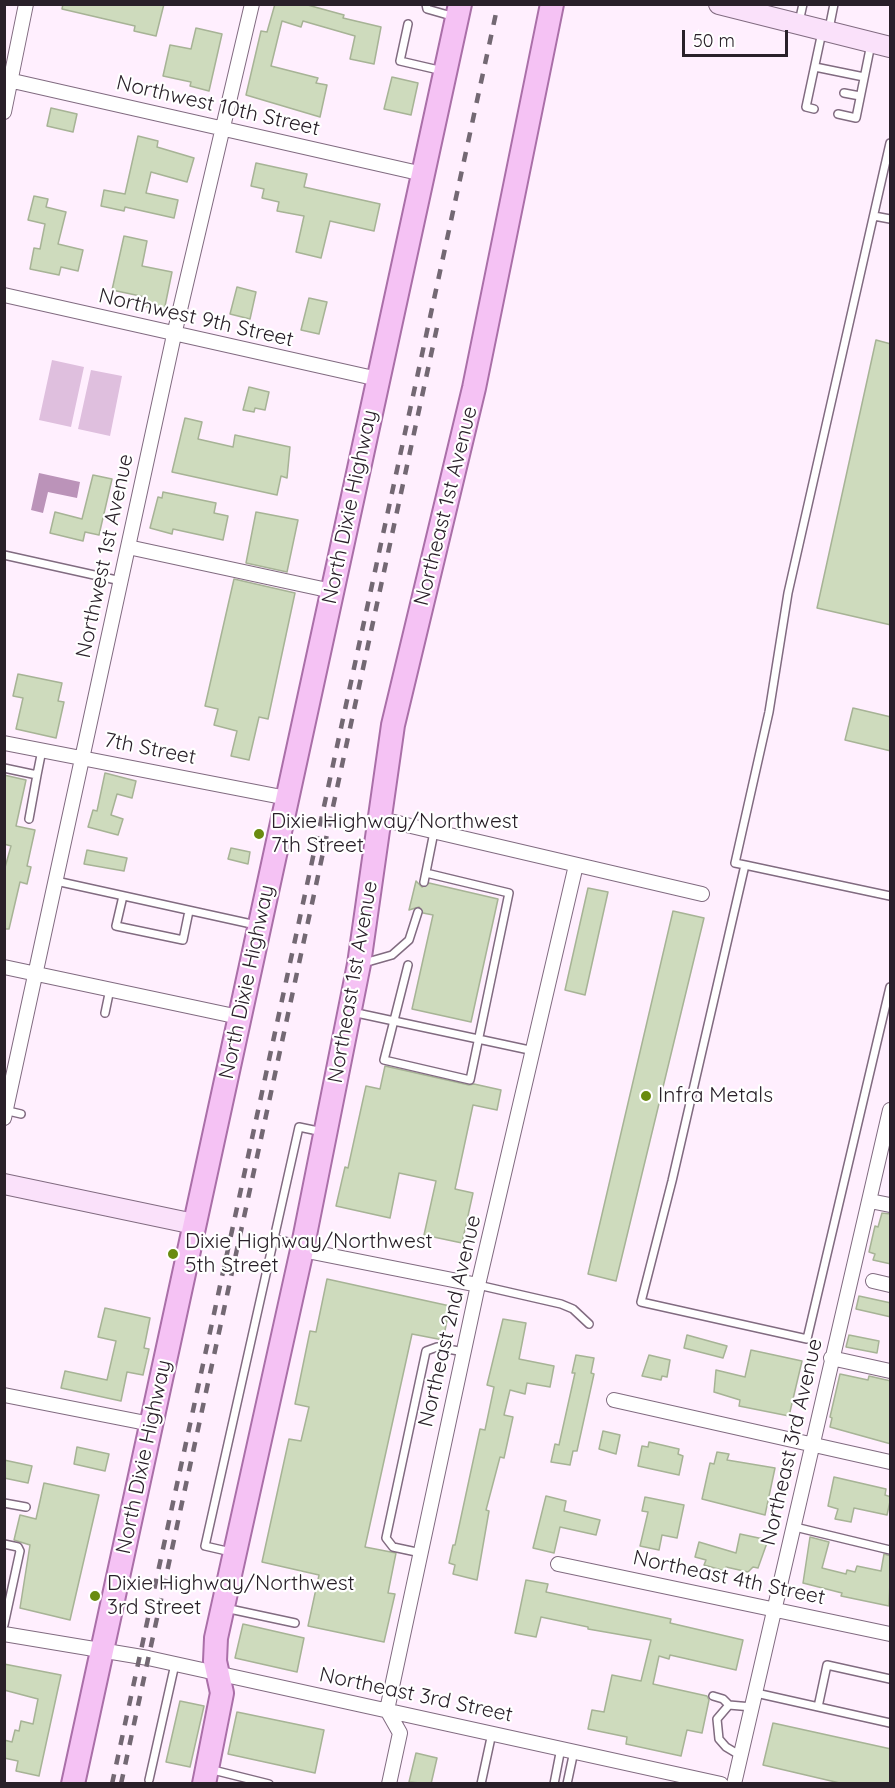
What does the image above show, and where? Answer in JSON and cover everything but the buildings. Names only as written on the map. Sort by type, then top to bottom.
[{"type":"main road","name":"Northeast 1st Avenue","points":[[205,1776],[222,1693],[218,1674],[216,1638],[303,1248],[350,1011],[381,819],[393,726],[474,388],[552,4]]},
{"type":"main road","name":"North Dixie Highway","points":[[73,1784],[459,11]]},
{"type":"street","points":[[4,112],[8,79],[26,4]]},
{"type":"street","name":"Northwest 1st Avenue","points":[[5,1113],[174,335],[225,129],[252,4]]},
{"type":"street","points":[[719,4],[801,14],[826,31],[891,47]]},
{"type":"street","name":"Northwest 10th Street","points":[[8,79],[423,174]]},
{"type":"street","name":"Northwest 9th Street","points":[[4,296],[378,379]]},
{"type":"street","points":[[128,547],[332,591]]},
{"type":"street","name":"7th Street","points":[[4,743],[287,798]]},
{"type":"street","points":[[381,819],[702,894]]},
{"type":"street","name":"Northeast 2nd Avenue","points":[[387,1710],[478,1285],[576,865]]},
{"type":"street","points":[[4,967],[239,1017]]},
{"type":"street","name":"Northeast 3rd Avenue","points":[[734,1784],[815,1443],[831,1358],[890,1113]]},
{"type":"street","points":[[4,1184],[194,1224]]},
{"type":"street","points":[[870,1201],[891,1205]]},
{"type":"street","points":[[303,1248],[478,1285]]},
{"type":"street","points":[[873,1281],[891,1285]]},
{"type":"street","points":[[831,1358],[891,1371]]},
{"type":"street","points":[[4,1395],[151,1424]]},
{"type":"street","points":[[614,1400],[815,1443],[891,1462]]},
{"type":"street","name":"Northeast 4th Street","points":[[558,1564],[891,1634]]},
{"type":"street","name":"Northeast 3rd Street","points":[[4,1634],[175,1664],[721,1784]]},
{"type":"street","points":[[387,1710],[400,1733],[389,1784]]},
{"type":"lane","points":[[426,4],[427,9],[459,11]]},
{"type":"lane","points":[[814,109],[806,107],[815,86],[815,67],[834,4]]},
{"type":"lane","points":[[408,24],[400,61],[445,72]]},
{"type":"lane","points":[[838,114],[856,118],[871,42]]},
{"type":"lane","points":[[815,67],[864,77]]},
{"type":"lane","points":[[844,93],[860,96]]},
{"type":"lane","points":[[891,143],[788,593],[769,712],[735,863],[891,896]]},
{"type":"lane","points":[[874,216],[891,219]]},
{"type":"lane","points":[[4,555],[121,581]]},
{"type":"lane","points":[[29,819],[42,750]]},
{"type":"lane","points":[[4,768],[37,775]]},
{"type":"lane","points":[[424,882],[434,832]]},
{"type":"lane","points":[[745,865],[672,1181],[641,1302],[807,1339],[891,987]]},
{"type":"lane","points":[[408,965],[384,1060],[470,1080],[510,893],[426,873]]},
{"type":"lane","points":[[55,881],[258,926]]},
{"type":"lane","points":[[123,896],[116,926],[183,940],[189,911]]},
{"type":"lane","points":[[359,964],[392,955],[409,940],[417,912]]},
{"type":"lane","points":[[105,1013],[110,990]]},
{"type":"lane","points":[[350,1011],[534,1051]]},
{"type":"lane","points":[[5,1113],[21,1114]]},
{"type":"lane","points":[[235,1553],[205,1546],[299,1127],[326,1133]]},
{"type":"lane","points":[[274,1239],[303,1248]]},
{"type":"lane","points":[[478,1285],[561,1304],[580,1314],[589,1324]]},
{"type":"lane","points":[[421,1553],[393,1547],[386,1538],[426,1351],[437,1347],[464,1352]]},
{"type":"lane","points":[[4,1503],[26,1507]]},
{"type":"lane","points":[[795,1527],[891,1550]]},
{"type":"lane","points":[[4,1544],[18,1547],[20,1551],[8,1590],[4,1625]]},
{"type":"lane","points":[[223,1608],[295,1623]]},
{"type":"lane","points":[[149,1780],[175,1664]]},
{"type":"lane","points":[[818,1707],[827,1665],[891,1679]]},
{"type":"lane","points":[[713,1696],[723,1699],[729,1705]]},
{"type":"lane","points":[[741,1756],[726,1747],[718,1738],[716,1728],[721,1711],[729,1705],[754,1700],[818,1707],[891,1723]]},
{"type":"lane","points":[[481,1784],[492,1733]]},
{"type":"lane","points":[[554,1784],[568,1750]]},
{"type":"lane","points":[[567,1784],[568,1750]]},
{"type":"lane","points":[[205,1776],[269,1784]]},
{"type":"shaded area","points":[[52,360],[84,367],[71,427],[39,420]]},
{"type":"shaded area","points":[[91,370],[122,376],[110,436],[78,429]]},
{"type":"shaded area","points":[[39,473],[80,482],[77,498],[48,492],[43,513],[31,510]]},
{"type":"railway","points":[[112,1784],[498,4]]},
{"type":"railway","points":[[121,1784],[439,318]]},
{"type":"place","name":"Dixie Highway/Northwest 7th Street","points":[[259,834]]},
{"type":"place","name":"Infra Metals","points":[[646,1096]]},
{"type":"place","name":"Dixie Highway/Northwest 5th Street","points":[[173,1254]]},
{"type":"place","name":"Dixie Highway/Northwest 3rd Street","points":[[95,1596]]}]
